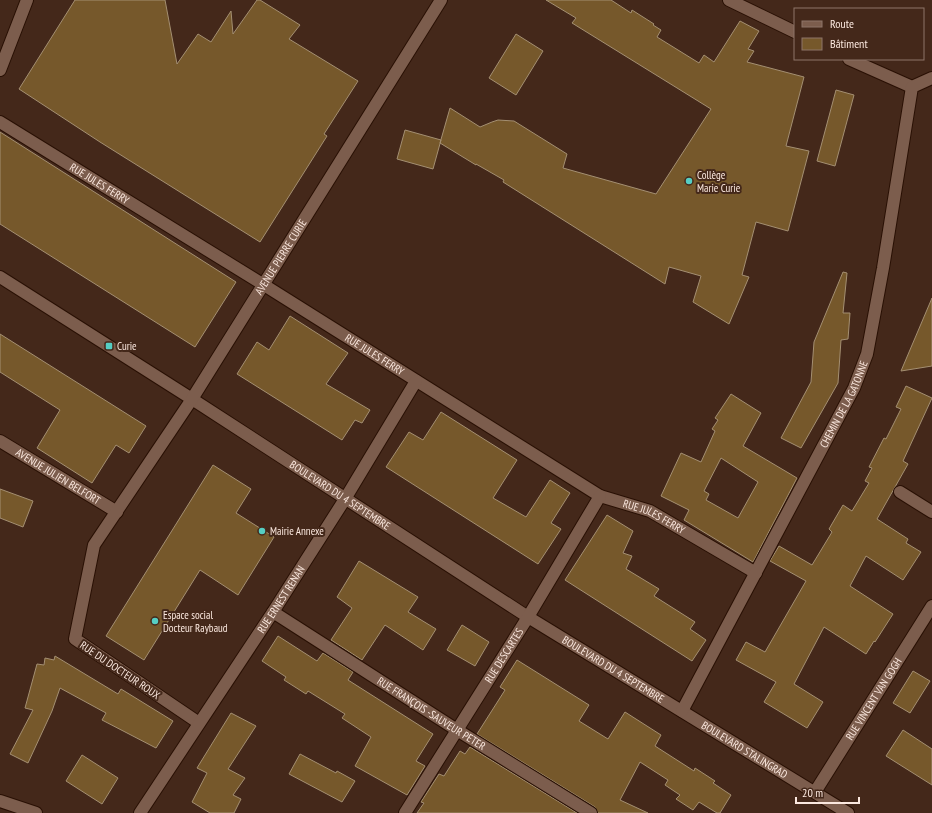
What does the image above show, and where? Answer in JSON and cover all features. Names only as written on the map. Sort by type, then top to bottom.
[{"type":"street","points":[[0,70],[27,0]]},
{"type":"street","name":"AVENUE PIERRE CURIE","points":[[116,512],[192,399],[441,0]]},
{"type":"street","points":[[729,0],[794,32]]},
{"type":"street","points":[[851,60],[912,88],[932,78]]},
{"type":"street","name":"CHEMIN DE LA GATONNE","points":[[682,711],[854,388],[867,354],[883,268],[912,88]]},
{"type":"street","name":"RUE JULES FERRY","points":[[0,122],[264,285],[600,496],[650,511],[756,572]]},
{"type":"street","name":"BOULEVARD DU 4 SEPTEMBRE","points":[[0,277],[192,399],[528,617],[682,711]]},
{"type":"street","name":"RUE ERNEST RENAN","points":[[140,813],[273,612],[345,499],[416,381]]},
{"type":"street","name":"AVENUE JULIEN BELFORT","points":[[0,441],[116,512]]},
{"type":"street","points":[[900,492],[932,512]]},
{"type":"street","name":"RUE DESCARTES","points":[[405,813],[528,617],[600,496]]},
{"type":"street","name":"RUE DU DOCTEUR ROUX","points":[[116,512],[94,545],[75,639],[199,723]]},
{"type":"street","name":"RUE VINCENT VAN GOGH","points":[[815,792],[932,606]]},
{"type":"street","name":"RUE FRANÇOIS -SAUVEUR PETER","points":[[273,612],[457,730],[591,813]]},
{"type":"street","name":"BOULEVARD STALINGRAD","points":[[682,711],[848,813]]},
{"type":"street","points":[[0,801],[36,813]]},
{"type":"building","points":[[75,0],[165,0],[177,64],[198,34],[211,42],[231,11],[233,34],[257,0],[260,0],[300,25],[289,39],[358,81],[324,134],[327,136],[260,242],[100,142],[19,89]]},
{"type":"building","points":[[546,0],[611,0],[631,13],[632,10],[654,24],[653,25],[661,30],[657,37],[699,63],[704,55],[714,62],[740,21],[759,31],[748,49],[754,51],[747,62],[804,77],[786,146],[809,151],[788,231],[756,222],[742,275],[749,277],[729,324],[693,302],[701,276],[669,267],[665,284],[503,182],[504,180],[440,143],[450,108],[480,127],[498,120],[514,121],[567,154],[563,168],[656,194],[711,109],[572,23],[576,18]]},
{"type":"building","points":[[516,34],[543,51],[516,95],[489,78]]},
{"type":"building","points":[[836,90],[854,95],[835,166],[817,161]]},
{"type":"building","points":[[405,130],[441,140],[433,169],[397,159]]},
{"type":"building","points":[[0,132],[236,282],[195,347],[0,224]]},
{"type":"building","points":[[843,272],[847,273],[843,313],[850,313],[848,339],[841,340],[838,383],[801,448],[781,438],[811,382],[814,342]]},
{"type":"building","points":[[932,298],[932,366],[901,371]]},
{"type":"building","points":[[290,316],[348,353],[326,384],[370,410],[362,423],[355,420],[342,440],[237,374],[257,342],[269,350]]},
{"type":"building","points":[[0,334],[146,426],[129,453],[116,445],[92,483],[37,448],[60,410],[0,372]]},
{"type":"building","points":[[906,386],[932,398],[903,461],[908,464],[877,519],[908,539],[906,543],[921,552],[903,580],[866,556],[850,586],[893,614],[866,654],[824,627],[794,684],[823,702],[807,728],[764,702],[776,682],[736,660],[746,642],[765,652],[806,581],[770,561],[779,546],[812,565],[832,532],[829,529],[843,505],[852,511],[869,483],[865,481],[872,468],[869,467],[884,438],[886,439],[901,409],[896,407]]},
{"type":"building","points":[[731,394],[761,413],[743,446],[797,478],[753,562],[684,520],[689,510],[661,496],[681,453],[701,462],[715,431],[712,429],[718,420],[715,418]],"holes":[[[721,458],[758,482],[738,518],[706,500],[709,494],[704,491]]]},
{"type":"building","points":[[441,412],[517,460],[493,498],[526,517],[550,480],[570,493],[551,523],[561,529],[538,564],[386,467],[409,432],[423,440]]},
{"type":"building","points":[[213,465],[251,489],[236,513],[274,537],[238,595],[200,570],[144,660],[106,636]]},
{"type":"building","points":[[0,489],[33,501],[23,527],[0,518]]},
{"type":"building","points":[[607,515],[633,531],[623,553],[632,556],[626,569],[659,589],[654,596],[695,622],[690,629],[706,640],[692,661],[565,580]]},
{"type":"building","points":[[359,561],[418,597],[408,612],[436,629],[423,650],[385,625],[362,660],[331,640],[352,608],[337,597]]},
{"type":"building","points":[[462,625],[489,642],[475,666],[447,650]]},
{"type":"building","points":[[278,636],[317,661],[323,653],[353,672],[348,680],[433,734],[416,761],[425,766],[407,795],[355,766],[371,737],[342,718],[345,714],[308,691],[306,694],[284,680],[286,677],[262,661]]},
{"type":"building","points":[[55,656],[118,694],[121,689],[173,721],[156,748],[102,720],[106,713],[60,688],[52,711],[28,763],[10,754],[33,710],[25,708],[37,664],[44,665],[45,658],[54,660]]},
{"type":"building","points":[[517,660],[589,705],[579,721],[608,739],[625,712],[661,735],[655,746],[694,771],[695,768],[715,781],[713,783],[731,795],[720,813],[717,813],[699,802],[693,810],[676,799],[680,795],[665,785],[668,780],[640,762],[620,800],[648,813],[598,813],[595,807],[477,734],[505,690],[500,687]]},
{"type":"building","points":[[913,671],[930,681],[910,713],[893,703]]},
{"type":"building","points":[[231,713],[256,726],[228,769],[245,778],[233,795],[241,799],[234,813],[210,813],[192,802],[207,773],[197,768]]},
{"type":"building","points":[[903,730],[932,749],[932,785],[886,756]]},
{"type":"building","points":[[470,747],[577,813],[417,813],[424,803],[421,802],[439,774],[444,776],[460,751],[465,754]]},
{"type":"building","points":[[300,754],[355,781],[342,802],[289,774]]},
{"type":"building","points":[[82,755],[118,778],[102,804],[66,781]]},
{"type":"place","name":"Collège Marie Curie","points":[[689,181]]},
{"type":"place","name":"Curie","points":[[109,346]]},
{"type":"place","name":"Mairie Annexe","points":[[262,531]]},
{"type":"place","name":"Espace social Docteur Raybaud","points":[[155,621]]}]
